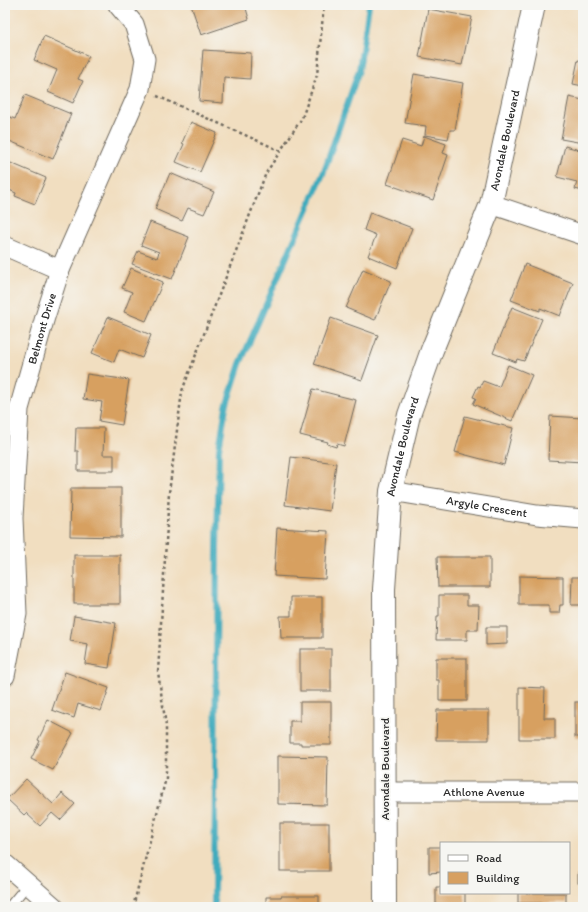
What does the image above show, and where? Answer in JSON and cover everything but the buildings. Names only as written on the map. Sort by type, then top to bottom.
[{"type":"street","name":"Belmont Drive","points":[[5,676],[17,614],[9,518],[19,409],[60,270],[140,89],[145,60],[134,24],[118,5]]},
{"type":"street","name":"Avondale Boulevard","points":[[385,907],[384,589],[392,491],[409,415],[432,350],[491,204],[534,5]]},
{"type":"street","points":[[491,204],[583,235]]},
{"type":"street","points":[[5,246],[60,270]]},
{"type":"street","name":"Argyle Crescent","points":[[392,491],[537,514],[583,519]]},
{"type":"street","name":"Athlone Avenue","points":[[385,792],[583,792]]},
{"type":"street","points":[[5,864],[54,907]]},
{"type":"lane","points":[[9,907],[28,884]]},
{"type":"path","points":[[133,907],[166,778],[166,726],[158,672],[168,493],[182,391],[266,173],[302,118],[317,75],[324,5]]},
{"type":"path","points":[[140,89],[281,151]]},
{"type":"waterway","points":[[214,907],[219,449],[226,407],[240,364],[323,174],[359,70],[369,5]]}]
